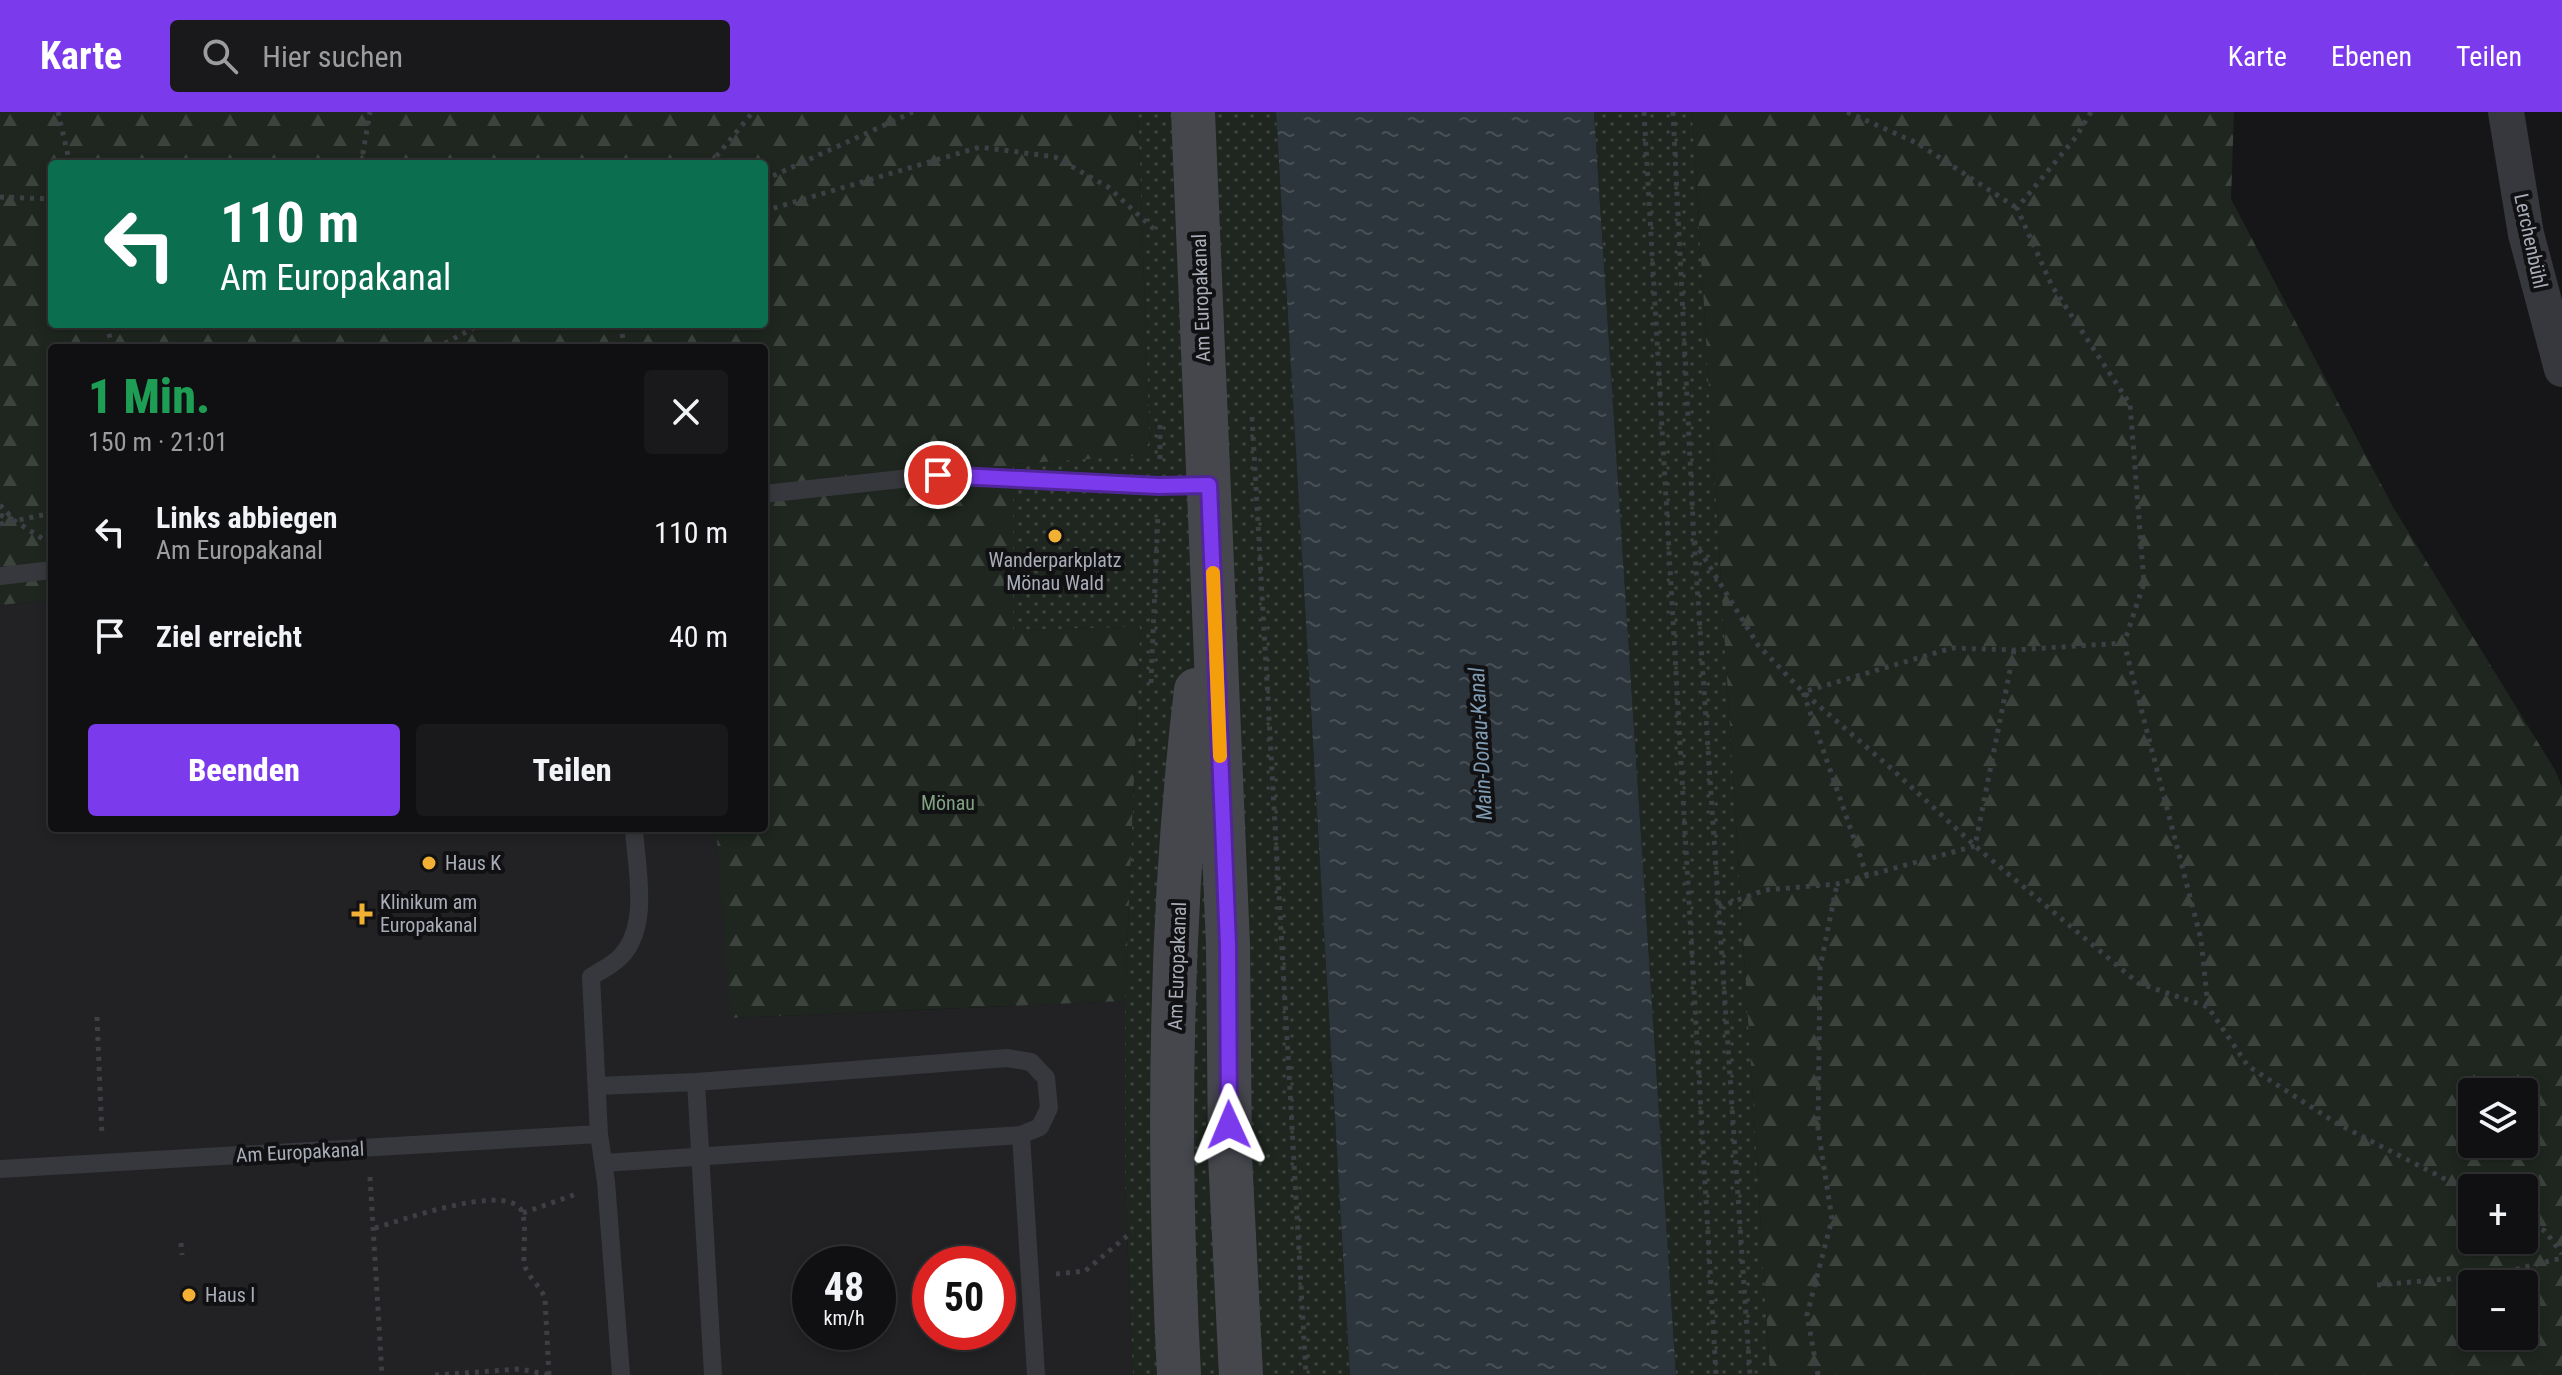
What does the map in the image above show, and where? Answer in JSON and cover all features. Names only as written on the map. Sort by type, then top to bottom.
[{"type":"main road","name":"Am Europakanal","points":[[1193,112],[1228,945],[1230,1156],[1241,1375]]},
{"type":"main road","name":"Am Europakanal","points":[[1179,1375],[1172,1129],[1176,947],[1188,763],[1212,559]]},
{"type":"street","name":"Lerchenbühl","points":[[2506,112],[2526,234],[2562,369]]},
{"type":"lane","points":[[768,494],[938,475],[1159,486],[1209,485]]},
{"type":"lane","points":[[0,576],[48,570]]},
{"type":"lane","points":[[621,1375],[605,1173],[599,1134],[591,977],[620,958],[636,930],[639,906],[634,832]]},
{"type":"lane","points":[[597,1086],[696,1082],[1007,1058],[1031,1062],[1046,1078],[1049,1108],[1040,1127],[1021,1135],[700,1157],[605,1173]]},
{"type":"lane","points":[[696,1082],[713,1375]]},
{"type":"lane","name":"Am Europakanal","points":[[0,1169],[599,1134]]},
{"type":"lane","points":[[1021,1135],[1036,1375]]},
{"type":"path","points":[[58,112],[69,160]]},
{"type":"path","points":[[362,160],[370,112]]},
{"type":"path","points":[[713,160],[753,112]]},
{"type":"path","points":[[768,178],[913,112]]},
{"type":"path","points":[[1644,112],[1716,1375]]},
{"type":"path","points":[[1673,112],[1694,540],[1750,1375]]},
{"type":"path","points":[[1847,112],[1917,143],[2017,208],[2052,286],[2130,404],[2144,583],[2124,643],[2201,939],[2208,1007],[2248,1066],[2336,1123],[2458,1186]]},
{"type":"path","points":[[2017,208],[2076,137],[2091,112]]},
{"type":"path","points":[[768,210],[980,147],[1055,157],[1108,187],[1162,237]]},
{"type":"path","points":[[0,197],[48,199]]},
{"type":"path","points":[[444,344],[474,328]]},
{"type":"path","points":[[1252,415],[1306,1375]]},
{"type":"path","points":[[0,505],[15,521]]},
{"type":"path","points":[[0,524],[48,514]]},
{"type":"path","points":[[0,515],[48,542]]},
{"type":"path","points":[[1694,540],[1758,645],[1803,692],[1975,846],[2138,983],[2208,1007]]},
{"type":"path","points":[[1803,692],[1952,648],[2014,650],[2124,643]]},
{"type":"path","points":[[1975,846],[2014,650]]},
{"type":"path","points":[[1803,692],[1867,876]]},
{"type":"path","points":[[1719,907],[1765,890],[1837,884],[1975,846]]},
{"type":"path","points":[[1818,1375],[1807,1315],[1832,1219],[1818,1129],[1820,968],[1837,884]]},
{"type":"path","points":[[97,1017],[103,1163]]},
{"type":"path","points":[[368,1148],[382,1375]]},
{"type":"path","points":[[523,1213],[605,1173]]},
{"type":"path","points":[[375,1228],[448,1205],[504,1201],[518,1206],[523,1213],[524,1264],[527,1273],[542,1289],[545,1299],[549,1375],[520,1369],[435,1375]]},
{"type":"path","points":[[2377,1285],[2493,1275],[2562,1256],[2545,1231],[2538,1227]]},
{"type":"path","points":[[1030,1277],[1085,1271],[1136,1229]]},
{"type":"path","points":[[181,1243],[182,1255]]},
{"type":"shaded area","name":"Klinikum am Europakanal","points":[[48,600],[48,832],[716,832],[732,1018],[1125,1001],[1125,1186],[1133,1375],[0,1375],[0,605]]},
{"type":"green space","name":"Mönau","points":[[0,112],[1138,112],[1150,455],[1013,464],[1013,630],[1140,627],[1125,1001],[731,1018],[716,832],[768,832],[768,344],[48,344],[48,600],[0,605]]},
{"type":"green space","points":[[1138,112],[1276,112],[1350,1375],[1133,1375],[1125,1186],[1125,1001],[1140,627],[1012,630],[1013,464],[1150,454]]},
{"type":"green space","points":[[1594,112],[1692,112],[1770,1375],[1676,1375]]},
{"type":"green space","points":[[1692,112],[2234,112],[2231,199],[2393,507],[2555,770],[2562,787],[2562,1375],[1770,1375]]},
{"type":"water","name":"Main-Donau-Kanal","points":[[1276,112],[1594,112],[1676,1375],[1350,1375]]},
{"type":"slow traffic","points":[[1213,573],[1220,756]]},
{"type":"place","name":"Wanderparkplatz Mönau Wald","points":[[1055,536]]},
{"type":"place","name":"Haus K","points":[[429,863]]},
{"type":"place","name":"Klinikum am Europakanal","points":[[362,914]]},
{"type":"place","name":"Haus I","points":[[189,1295]]},
{"type":"route","points":[[938,475],[1159,486],[1209,485],[1228,945],[1229,1125]]}]
